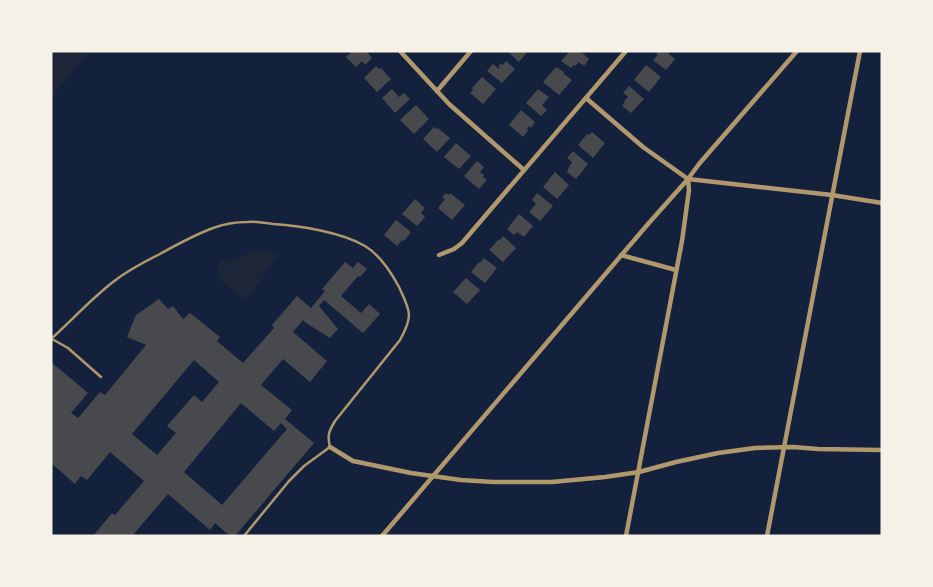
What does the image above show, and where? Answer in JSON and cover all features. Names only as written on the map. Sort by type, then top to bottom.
[{"type":"street","points":[[400,51],[449,104],[524,170]]},
{"type":"street","points":[[437,91],[471,51]]},
{"type":"street","points":[[439,255],[454,249],[462,243],[626,51]]},
{"type":"street","points":[[382,536],[797,51]]},
{"type":"street","points":[[767,536],[860,51]]},
{"type":"street","points":[[586,98],[644,147],[688,179],[832,195],[882,203]]},
{"type":"street","points":[[626,536],[682,241],[690,190],[688,179]]},
{"type":"street","points":[[621,256],[676,270]]},
{"type":"street","points":[[330,447],[353,460],[411,473],[432,477],[493,482],[552,482],[605,477],[638,472],[718,453],[755,448],[882,450]]},
{"type":"lane","points":[[101,377],[68,348],[51,339],[111,283],[130,269],[193,236],[213,228],[229,223],[249,222],[315,229],[365,246],[384,264],[393,276],[410,312],[409,322],[400,340],[335,421],[328,438],[330,447],[304,466],[289,481],[244,536]]},
{"type":"shaded area","points":[[51,51],[91,51],[51,98]]},
{"type":"shaded area","points":[[257,248],[278,255],[246,301],[221,281],[217,271],[220,259],[235,260]]},
{"type":"building","points":[[352,51],[366,51],[372,58],[365,65],[362,61],[356,67],[346,57]]},
{"type":"building","points":[[507,51],[528,51],[519,62]]},
{"type":"building","points":[[570,51],[580,51],[589,59],[584,66],[577,61],[578,63],[571,68],[561,61]]},
{"type":"building","points":[[658,51],[670,51],[668,53],[675,59],[666,70],[653,60],[658,55],[656,54]]},
{"type":"building","points":[[506,61],[515,69],[502,83],[487,71],[493,64],[499,69],[498,67],[501,63],[503,65]]},
{"type":"building","points":[[646,65],[661,77],[649,92],[634,80]]},
{"type":"building","points":[[376,66],[379,69],[381,68],[391,79],[377,92],[364,78]]},
{"type":"building","points":[[556,67],[572,80],[559,95],[543,82]]},
{"type":"building","points":[[482,77],[496,89],[483,104],[470,93]]},
{"type":"building","points":[[629,86],[644,99],[631,113],[622,106],[628,97],[623,93]]},
{"type":"building","points":[[392,89],[399,97],[404,93],[410,99],[395,113],[382,98]]},
{"type":"building","points":[[538,89],[549,97],[542,105],[547,110],[541,116],[526,103]]},
{"type":"building","points":[[416,105],[429,119],[414,134],[400,120]]},
{"type":"building","points":[[521,110],[535,122],[531,128],[529,126],[528,131],[523,137],[509,125]]},
{"type":"building","points":[[434,127],[450,138],[437,152],[423,139]]},
{"type":"building","points":[[592,132],[605,143],[593,158],[578,145],[587,134],[589,135]]},
{"type":"building","points":[[456,143],[471,156],[459,169],[444,157]]},
{"type":"building","points":[[573,151],[588,164],[576,179],[567,172],[572,162],[567,158]]},
{"type":"building","points":[[477,161],[484,167],[480,172],[487,180],[479,189],[464,176]]},
{"type":"building","points":[[555,172],[569,185],[557,199],[543,187]]},
{"type":"building","points":[[446,193],[449,195],[450,193],[465,205],[452,220],[438,208],[445,199],[442,197]]},
{"type":"building","points":[[537,193],[553,206],[540,221],[529,212],[536,204],[532,200]]},
{"type":"building","points":[[415,199],[425,208],[421,213],[425,217],[417,226],[402,214]]},
{"type":"building","points":[[519,214],[533,226],[524,237],[517,232],[514,235],[507,229]]},
{"type":"building","points":[[396,220],[411,232],[397,246],[384,235]]},
{"type":"building","points":[[503,236],[516,248],[503,262],[489,250]]},
{"type":"building","points":[[484,258],[497,268],[485,283],[471,272]]},
{"type":"building","points":[[345,262],[353,268],[358,262],[367,269],[360,277],[358,276],[341,296],[361,313],[369,304],[380,314],[363,333],[324,300],[319,306],[338,329],[330,338],[303,320],[293,332],[327,361],[310,382],[283,359],[261,385],[292,410],[285,419],[314,443],[235,536],[230,536],[215,523],[210,530],[168,494],[132,536],[122,536],[121,534],[119,536],[93,536],[112,513],[115,515],[144,481],[110,452],[87,480],[81,476],[75,484],[51,463],[51,362],[88,393],[71,413],[78,418],[100,392],[105,395],[146,345],[127,337],[136,315],[159,299],[168,309],[173,306],[183,319],[190,313],[220,337],[217,341],[243,363],[274,328],[272,325],[297,296],[311,308],[325,291],[322,289]],"holes":[[[194,360],[219,382],[202,402],[194,395],[167,426],[176,433],[157,455],[132,434]],[[241,403],[274,431],[281,423],[287,429],[222,505],[184,472]]]},
{"type":"building","points":[[466,278],[480,290],[467,304],[453,292]]}]
